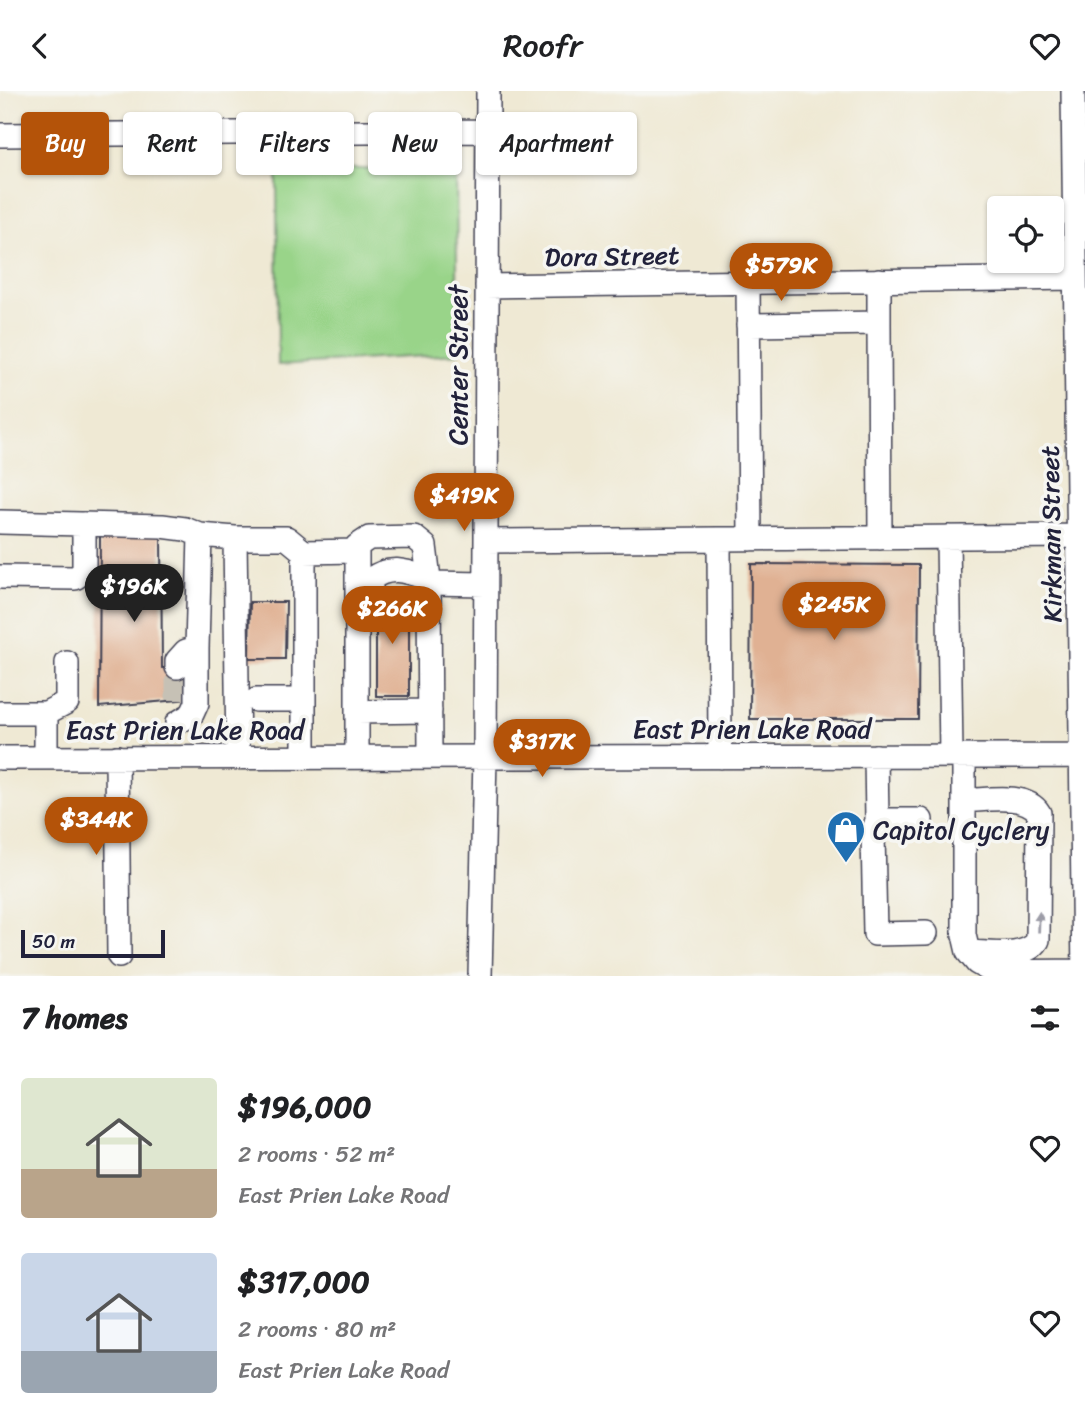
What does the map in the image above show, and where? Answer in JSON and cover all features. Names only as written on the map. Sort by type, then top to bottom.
[{"type":"street","name":"Center Street","points":[[488,91],[488,112]]},
{"type":"street","name":"Kirkman Street","points":[[1073,91],[1075,278],[1081,342],[1082,467],[1079,536],[1084,976]]},
{"type":"street","points":[[0,135],[476,131]]},
{"type":"street","name":"Center Street","points":[[480,976],[485,757],[488,175]]},
{"type":"street","name":"Dora Street","points":[[487,286],[1075,278]]},
{"type":"street","points":[[879,280],[880,538]]},
{"type":"street","points":[[748,282],[750,538]]},
{"type":"street","points":[[748,325],[879,323]]},
{"type":"street","points":[[0,522],[162,526],[185,529],[200,535],[287,538],[304,552],[357,551]]},
{"type":"street","points":[[0,577],[75,578],[84,572],[84,524]]},
{"type":"street","points":[[187,697],[197,648],[200,535]]},
{"type":"street","points":[[486,541],[1079,536]]},
{"type":"street","points":[[357,757],[357,546],[369,538],[414,537],[425,546],[429,581],[430,757]]},
{"type":"street","points":[[948,537],[957,757],[964,800],[964,935],[968,952],[977,963],[993,972],[1084,971]]},
{"type":"street","points":[[235,538],[247,697],[238,757]]},
{"type":"street","points":[[719,539],[720,757]]},
{"type":"street","points":[[304,552],[304,757]]},
{"type":"street","points":[[357,706],[369,687],[371,579],[386,570],[396,569],[429,581],[485,583]]},
{"type":"street","points":[[177,667],[177,661],[186,651],[197,648]]},
{"type":"street","points":[[0,713],[47,713],[67,702],[67,663]]},
{"type":"street","points":[[187,697],[304,700]]},
{"type":"street","points":[[177,757],[177,723],[192,714],[197,703],[187,697]]},
{"type":"street","points":[[357,706],[430,712]]},
{"type":"street","points":[[47,713],[47,758]]},
{"type":"street","name":"East Prien Lake Road","points":[[0,758],[1083,756]]},
{"type":"street","points":[[117,757],[119,956]]},
{"type":"street","points":[[876,757],[877,820],[873,834],[875,934],[926,933]]},
{"type":"street","points":[[964,800],[1019,800],[1035,806],[1039,814],[1038,940],[1033,948],[1024,952],[968,952]]},
{"type":"street","points":[[877,820],[921,820]]},
{"type":"green space","points":[[354,169],[368,169],[368,175],[456,175],[458,354],[278,365],[277,175],[354,175]]},
{"type":"building","points":[[161,532],[162,668],[189,667],[190,699],[99,707],[100,534]]},
{"type":"building","points":[[751,564],[919,565],[918,719],[750,719]]},
{"type":"building","points":[[376,596],[409,596],[409,696],[376,696]]},
{"type":"building","points":[[250,602],[286,602],[285,659],[249,659]]},
{"type":"tunnel","points":[[177,667],[177,700]]},
{"type":"place","name":"Capitol Cyclery","points":[[846,864]]}]
